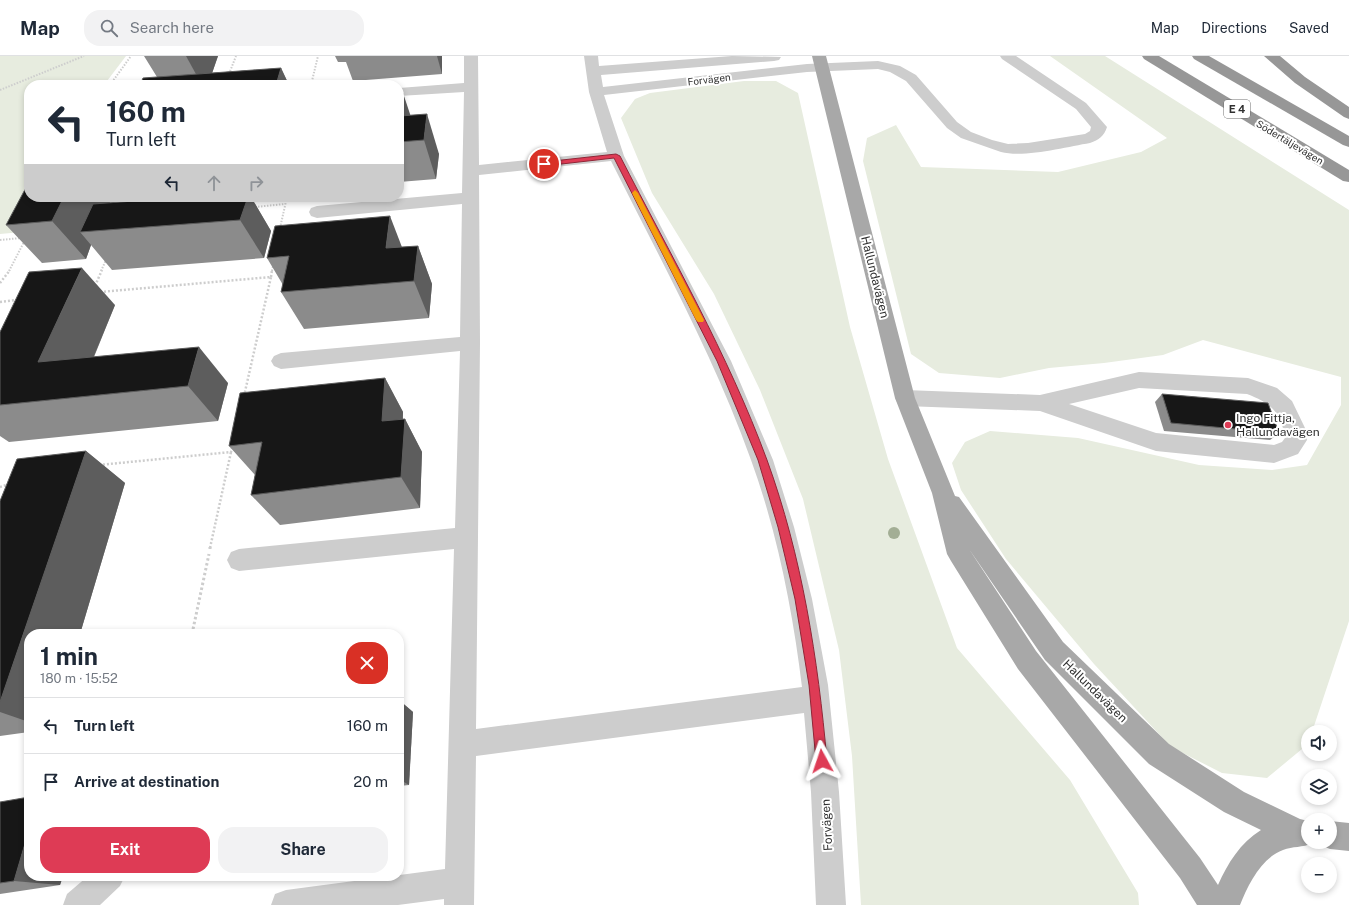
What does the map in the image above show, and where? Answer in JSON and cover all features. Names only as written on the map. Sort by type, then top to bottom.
[{"type":"highway","name":"Södertäljevägen","points":[[1149,56],[1349,179]]},
{"type":"highway","name":"E 4","points":[[1199,56],[1349,142]]},
{"type":"highway","points":[[1271,56],[1300,80],[1349,114]]},
{"type":"main road","name":"Hallundavägen","points":[[821,62],[905,398],[943,493],[959,554],[1027,660],[1190,868],[1214,905]]},
{"type":"main road","name":"Hallundavägen","points":[[943,493],[1054,651],[1159,754],[1234,802],[1301,832]]},
{"type":"main road","points":[[1224,905],[1235,878],[1258,849],[1270,838],[1301,833]]},
{"type":"street","points":[[286,905],[459,893],[470,343],[471,56]]},
{"type":"street","name":"Forvägen","points":[[596,92],[821,62],[878,65],[895,69],[911,78],[952,125],[966,135],[986,144],[1007,149],[1028,148],[1090,138],[1097,133],[1099,126],[1082,106],[1007,56]]},
{"type":"street","name":"Forvägen","points":[[785,57],[591,64],[596,92],[616,156],[721,361],[762,460],[783,527],[800,599],[816,698],[825,792],[831,905]]},
{"type":"street","points":[[404,92],[471,88]]},
{"type":"street","points":[[471,171],[616,156]]},
{"type":"street","points":[[317,212],[471,198]]},
{"type":"street","points":[[281,360],[470,343]]},
{"type":"street","points":[[905,398],[1040,403],[1139,380],[1248,386],[1270,394],[1285,407],[1294,428],[1296,440],[1290,448],[1274,454],[1156,442],[1040,403]]},
{"type":"street","points":[[239,560],[467,537]]},
{"type":"street","points":[[462,744],[816,698]]},
{"type":"street","points":[[78,905],[104,881]]},
{"type":"path","points":[[25,80],[84,56]]},
{"type":"path","points":[[114,80],[131,56]]},
{"type":"path","points":[[228,78],[236,56]]},
{"type":"path","points":[[312,80],[318,56]]},
{"type":"path","points":[[0,90],[24,80]]},
{"type":"path","points":[[126,209],[129,202]]},
{"type":"path","points":[[254,207],[285,204],[279,233]]},
{"type":"path","points":[[0,240],[26,238],[10,270],[0,283]]},
{"type":"path","points":[[108,256],[93,292],[271,277]]},
{"type":"path","points":[[243,398],[274,262]]},
{"type":"path","points":[[0,302],[23,300]]},
{"type":"path","points":[[193,629],[233,444]]},
{"type":"path","points":[[93,466],[231,452]]},
{"type":"path","points":[[0,487],[14,483]]},
{"type":"shaded area","points":[[0,56],[126,56],[108,80],[24,80],[24,202],[28,202],[22,232],[0,234]]},
{"type":"shaded area","points":[[1050,56],[1105,56],[1349,210],[1349,621],[1314,725],[1301,725],[1301,750],[1267,778],[1222,773],[1171,747],[1094,664],[1006,559],[961,490],[952,463],[965,442],[990,431],[1078,438],[1199,465],[1272,470],[1307,465],[1341,405],[1341,377],[1203,340],[1163,355],[1104,363],[1049,368],[1000,378],[939,373],[911,354],[863,161],[867,138],[896,125],[921,167],[1058,172],[1141,152],[1167,138]]},
{"type":"shaded area","points":[[744,81],[776,81],[798,93],[850,327],[888,459],[957,648],[1070,780],[1138,893],[1139,905],[861,905],[852,756],[839,650],[803,499],[760,390],[714,294],[652,193],[621,118],[635,99],[650,93]]},
{"type":"building","points":[[281,68],[277,80],[142,80],[143,78]]},
{"type":"building","points":[[427,114],[424,140],[404,142],[404,116]]},
{"type":"building","points":[[24,191],[24,202],[62,202],[52,221],[6,225]]},
{"type":"building","points":[[120,202],[246,202],[240,220],[80,232],[93,204]]},
{"type":"building","points":[[390,216],[386,248],[418,246],[414,281],[281,292],[289,256],[267,258],[275,226]]},
{"type":"building","points":[[82,268],[38,362],[199,347],[188,386],[0,405],[0,332],[29,272]]},
{"type":"building","points":[[385,378],[382,421],[405,419],[401,477],[251,495],[262,442],[229,446],[240,393]]},
{"type":"building","points":[[1162,394],[1268,403],[1279,433],[1171,423]]},
{"type":"building","points":[[86,451],[0,702],[0,501],[17,459]]},
{"type":"building","points":[[24,798],[24,847],[14,881],[0,883],[0,802]]},
{"type":"slow traffic","points":[[635,193],[700,320]]},
{"type":"place","name":"Ingo Fittja, Hallundavägen","points":[[1228,425]]},
{"type":"route","points":[[544,164],[616,156],[721,361],[742,408],[762,460],[783,527],[800,599],[815,685],[822,761]]}]
